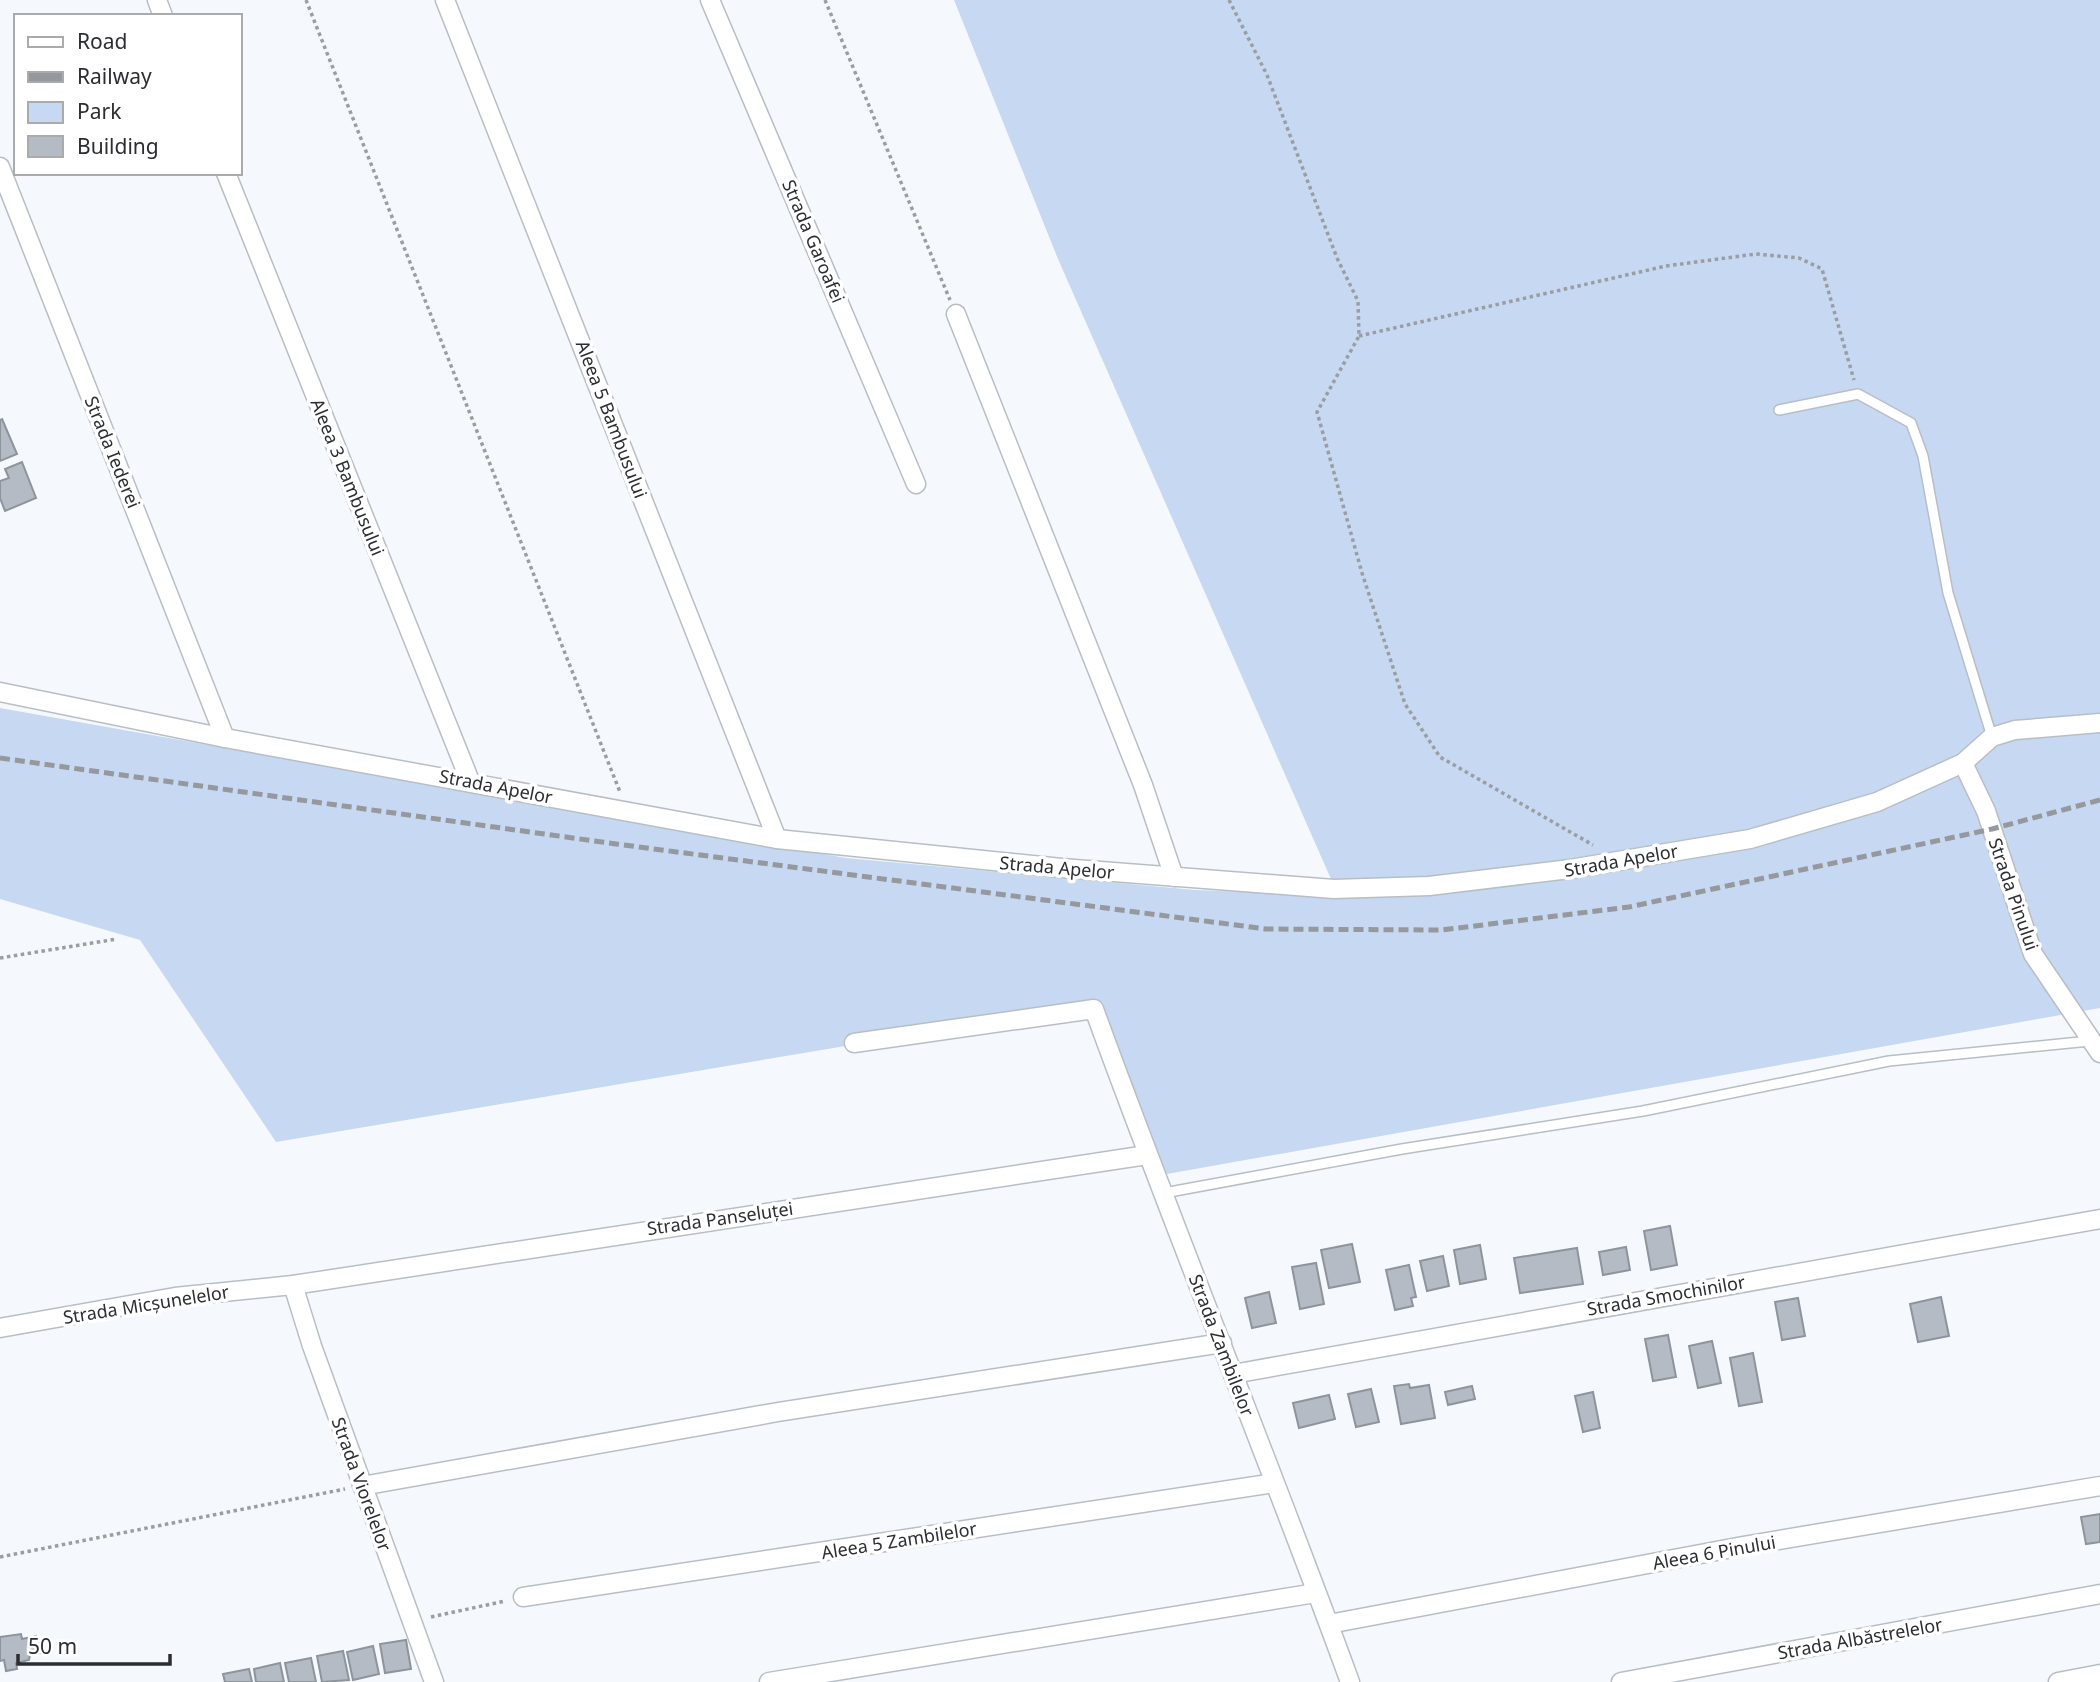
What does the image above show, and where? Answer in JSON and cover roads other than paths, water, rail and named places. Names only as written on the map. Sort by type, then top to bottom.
[{"type":"street","name":"Aleea 5 Bambusului","points":[[445,0],[777,839]]},
{"type":"street","name":"Strada Garoafei","points":[[710,0],[916,484]]},
{"type":"street","name":"Strada Iederei","points":[[0,167],[225,738]]},
{"type":"street","name":"Aleea 3 Bambusului","points":[[227,175],[470,781]]},
{"type":"street","points":[[956,314],[1143,785],[1174,877]]},
{"type":"street","name":"Strada Apelor","points":[[0,692],[225,738],[777,839],[1174,877],[1334,889],[1416,886],[1570,869],[1749,839],[1877,802],[1963,763],[1992,737],[2015,730],[2100,723]]},
{"type":"street","name":"Strada Pinului","points":[[1963,763],[1986,811],[2033,954],[2097,1047]]},
{"type":"street","name":"Strada Zambilelor","points":[[854,1042],[1094,1009],[1147,1155],[1222,1343],[1350,1682]]},
{"type":"street","name":"Strada Panseluței","points":[[293,1285],[502,1251],[1147,1155]]},
{"type":"street","name":"Strada Smochinilor","points":[[1233,1374],[2100,1219]]},
{"type":"street","name":"Strada Micșunelelor","points":[[0,1328],[175,1297],[293,1285]]},
{"type":"street","name":"Strada Viorelelor","points":[[293,1285],[362,1486],[434,1682]]},
{"type":"street","points":[[362,1486],[778,1412],[1222,1343]]},
{"type":"street","name":"Aleea 5 Zambilelor","points":[[523,1597],[1274,1483]]},
{"type":"street","name":"Aleea 6 Pinului","points":[[1329,1624],[1743,1546],[2100,1486]]},
{"type":"street","points":[[769,1682],[1316,1593]]},
{"type":"street","name":"Strada Albăstrelelor","points":[[1621,1682],[2100,1594]]},
{"type":"street","points":[[2058,1682],[2100,1674]]},
{"type":"lane","points":[[1779,410],[1858,394],[1912,424],[1923,456],[1948,593],[1992,737]]},
{"type":"lane","points":[[1164,1193],[1402,1149],[1643,1111],[1889,1061],[2097,1047]]},
{"type":"railway","points":[[0,758],[616,844],[1266,929],[1442,930],[1629,907],[1992,829],[2100,800]]}]
